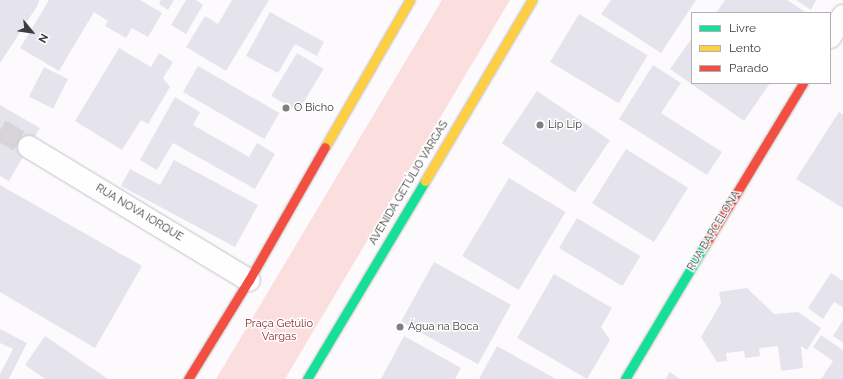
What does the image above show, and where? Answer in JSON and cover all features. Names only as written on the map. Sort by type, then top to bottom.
[{"type":"main road","points":[[188,379],[249,280],[410,0]]},
{"type":"main road","name":"AVENIDA GETÚLIO VARGAS","points":[[306,379],[532,0]]},
{"type":"main road","name":"RUA BARCELONA","points":[[625,379],[802,84]]},
{"type":"street","points":[[831,35],[843,16]]},
{"type":"street","name":"RUA NOVA IORQUE","points":[[29,147],[249,280]]},
{"type":"green space","name":"Praça Getúlio Vargas","points":[[442,0],[510,0],[285,379],[216,379]]},
{"type":"building","points":[[0,0],[39,0],[38,5],[0,63]]},
{"type":"building","points":[[49,0],[140,0],[162,13],[148,37],[132,28],[126,38],[105,26],[108,21],[94,12],[59,71],[20,48]]},
{"type":"building","points":[[161,0],[174,0],[168,10],[159,4]]},
{"type":"building","points":[[186,0],[196,0],[203,5],[186,34],[171,25]]},
{"type":"building","points":[[232,0],[269,0],[226,71],[186,47],[205,16],[218,24]]},
{"type":"building","points":[[611,0],[696,0],[661,53],[601,14]]},
{"type":"building","points":[[725,0],[787,0],[805,12],[717,12]]},
{"type":"building","points":[[796,0],[816,0],[811,10]]},
{"type":"building","points":[[270,12],[324,42],[317,56],[295,44],[278,73],[246,56]]},
{"type":"building","points":[[579,14],[648,55],[619,103],[550,62]]},
{"type":"building","points":[[691,39],[691,84],[670,69]]},
{"type":"building","points":[[119,48],[151,67],[159,53],[173,62],[163,78],[170,87],[148,124],[141,120],[122,150],[75,121]]},
{"type":"building","points":[[297,53],[324,69],[298,112],[271,96]]},
{"type":"building","points":[[653,65],[681,83],[661,113],[722,152],[707,175],[619,119]]},
{"type":"building","points":[[198,66],[279,113],[264,139],[183,92]]},
{"type":"building","points":[[44,67],[68,79],[53,109],[29,96]]},
{"type":"building","points":[[691,84],[769,84],[744,121]]},
{"type":"building","points":[[537,91],[610,140],[575,192],[502,143]]},
{"type":"building","points":[[175,97],[200,112],[193,125],[249,157],[257,143],[275,154],[255,189],[173,143],[157,170],[140,160]]},
{"type":"building","points":[[0,105],[40,128],[9,181],[0,176]]},
{"type":"building","points":[[839,112],[843,115],[843,208],[796,179]]},
{"type":"building","points":[[626,149],[688,188],[654,242],[592,203]]},
{"type":"building","points":[[174,160],[258,205],[235,247],[121,186],[130,169],[160,185]]},
{"type":"building","points":[[509,178],[566,212],[519,290],[462,256]]},
{"type":"building","points":[[0,185],[142,266],[95,348],[0,292]]},
{"type":"building","points":[[577,218],[640,256],[622,286],[559,248]]},
{"type":"building","points":[[434,262],[511,305],[478,364],[401,321]]},
{"type":"building","points":[[831,273],[843,281],[843,307],[834,302],[823,319],[808,308]]},
{"type":"building","points":[[554,274],[612,308],[601,327],[610,340],[587,379],[517,338]]},
{"type":"building","points":[[747,288],[774,314],[798,312],[821,328],[807,350],[801,346],[803,368],[781,371],[778,346],[759,348],[760,356],[745,358],[744,351],[726,353],[727,361],[717,362],[701,337],[721,303],[719,292]]},
{"type":"building","points":[[843,320],[843,343],[833,336]]},
{"type":"building","points":[[0,329],[27,343],[9,379],[0,379],[0,374],[13,349],[0,343]]},
{"type":"building","points":[[821,335],[843,350],[843,379],[821,379],[833,361],[813,347]]},
{"type":"building","points":[[45,336],[108,379],[45,379],[25,365]]},
{"type":"building","points":[[404,336],[461,368],[455,379],[381,379]]},
{"type":"building","points":[[497,346],[556,379],[479,379]]},
{"type":"building","points":[[670,372],[680,379],[665,379]]},
{"type":"tunnel","points":[[0,130],[29,147]]},
{"type":"traffic: fast","points":[[307,379],[425,181]]},
{"type":"traffic: fast","points":[[625,379],[705,245]]},
{"type":"traffic: slow","points":[[325,147],[410,0]]},
{"type":"traffic: slow","points":[[425,181],[532,0]]},
{"type":"traffic: jam","points":[[705,245],[802,84]]},
{"type":"traffic: jam","points":[[188,379],[249,280],[325,147]]},
{"type":"place","name":"O Bicho","points":[[286,108]]},
{"type":"place","name":"Lip Lip","points":[[540,125]]},
{"type":"place","name":"Água na Boca","points":[[400,327]]}]
